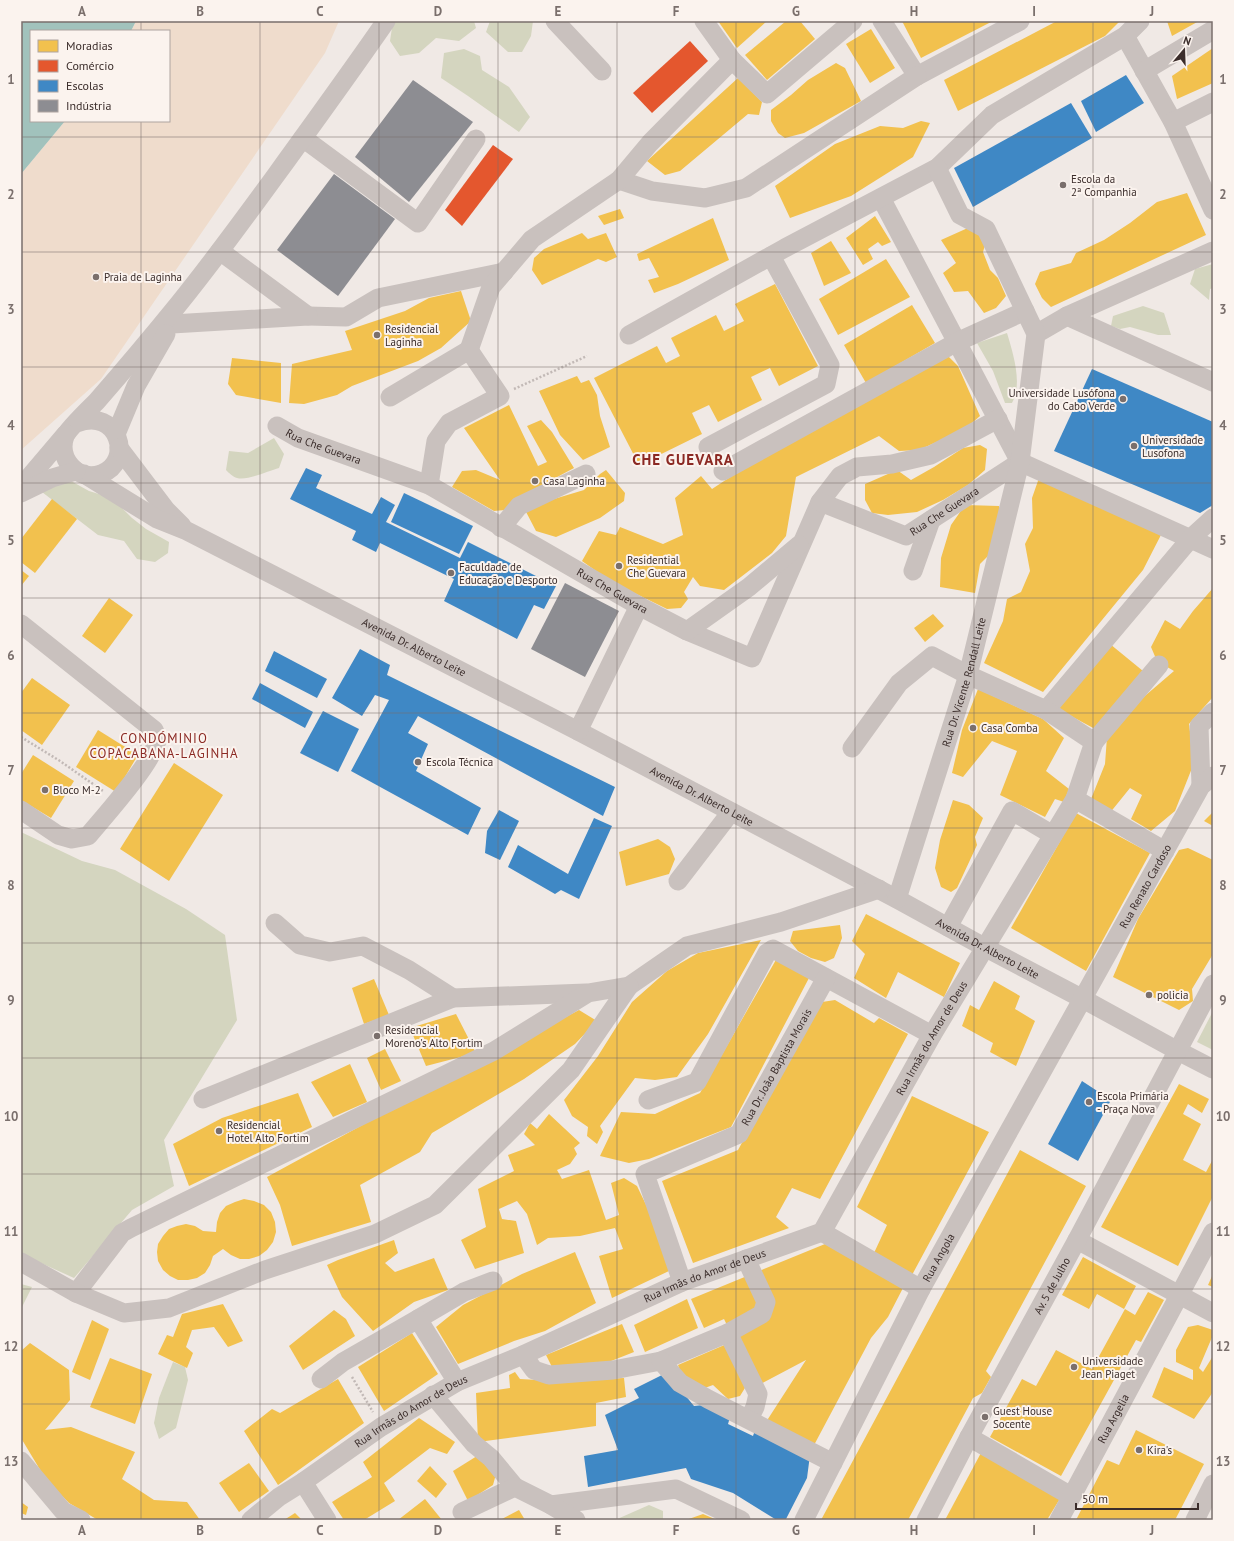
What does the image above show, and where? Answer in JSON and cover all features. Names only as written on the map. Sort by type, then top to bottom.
[{"type":"street","points":[[21,493],[52,478],[80,473],[100,474],[108,470],[114,464],[117,457],[117,441],[136,386],[174,316],[347,78],[386,21]]},
{"type":"street","points":[[555,21],[602,71]]},
{"type":"street","points":[[704,21],[732,60],[767,94],[853,21]]},
{"type":"street","points":[[882,21],[917,76]]},
{"type":"street","points":[[629,335],[778,252],[937,168],[992,114],[1125,36],[1140,21]]},
{"type":"street","points":[[619,180],[652,191],[705,198],[746,188],[917,76],[1013,23]]},
{"type":"street","points":[[1144,71],[1213,30]]},
{"type":"street","points":[[1125,36],[1174,122],[1213,210]]},
{"type":"street","points":[[390,397],[469,350],[491,287],[532,239],[619,180],[650,143],[732,60]]},
{"type":"street","points":[[1174,122],[1213,102]]},
{"type":"street","points":[[303,138],[418,223],[476,139]]},
{"type":"street","points":[[937,168],[960,215],[986,229],[1036,334],[1067,316],[1213,251]]},
{"type":"street","points":[[881,198],[1020,462],[1213,549]]},
{"type":"street","points":[[220,251],[308,316]]},
{"type":"street","points":[[708,447],[826,384],[830,365],[778,252]]},
{"type":"street","points":[[21,487],[71,429],[174,316],[346,317],[378,298],[504,272]]},
{"type":"street","points":[[723,471],[957,342],[1025,310]]},
{"type":"street","points":[[1067,316],[1213,382]]},
{"type":"street","name":"Rua Dr. Vicente Rendall Leite","points":[[898,899],[968,675],[1020,462],[1036,334]]},
{"type":"street","points":[[429,485],[436,441],[449,423],[500,396],[469,350]]},
{"type":"street","points":[[80,473],[70,466],[65,459],[63,451],[71,429],[85,420],[94,419],[103,422],[110,427],[117,441]]},
{"type":"street","name":"Rua Che Guevara","points":[[277,426],[298,438],[429,485],[501,528],[639,606],[687,631],[752,658],[820,502],[840,476],[857,467],[892,464],[931,454],[998,419]]},
{"type":"street","name":"Avenida Dr. Alberto Leite","points":[[117,441],[166,510],[187,531]]},
{"type":"street","name":"Rua Che Guevara","points":[[820,502],[906,536],[1020,462]]},
{"type":"street","name":"Avenida Dr. Alberto Leite","points":[[80,473],[157,519],[187,531],[578,731],[898,899],[986,948],[1213,1069]]},
{"type":"street","points":[[501,528],[519,506],[586,474]]},
{"type":"street","points":[[1046,710],[1191,538],[1213,518]]},
{"type":"street","points":[[913,570],[931,520]]},
{"type":"street","points":[[687,631],[750,587],[803,542]]},
{"type":"street","points":[[578,731],[639,606]]},
{"type":"street","points":[[21,624],[154,730],[157,738],[155,746],[144,767],[88,836],[72,839],[58,835],[21,810]]},
{"type":"street","points":[[852,748],[899,683],[932,656],[968,675],[1046,710],[1094,742],[1159,665]]},
{"type":"street","points":[[1207,781],[1199,726],[1213,712]]},
{"type":"street","name":"Rua Irmãs do Amor de Deus","points":[[251,1520],[279,1497],[303,1482],[381,1427],[457,1382],[523,1355],[682,1282],[822,1232],[932,1035],[1075,799],[1094,742]]},
{"type":"street","name":"Rua Renato Cardoso","points":[[1083,999],[1165,851],[1207,781]]},
{"type":"street","points":[[1075,799],[1165,851]]},
{"type":"street","points":[[948,927],[1012,810],[1053,836]]},
{"type":"street","points":[[678,881],[731,812]]},
{"type":"street","points":[[21,1262],[76,1293],[124,1313],[169,1308],[266,1270],[375,1234],[435,1205],[571,1070],[628,986],[687,946],[781,922],[879,889]]},
{"type":"street","points":[[275,923],[300,945],[330,952],[363,946],[409,970],[453,998]]},
{"type":"street","points":[[648,1100],[697,1082],[767,953],[773,949],[932,1035]]},
{"type":"street","name":"Rua Dr. João Baptista Morais","points":[[682,1282],[645,1174],[739,1134],[826,978]]},
{"type":"street","name":"Av. 5 de Julho","points":[[926,1520],[969,1437],[1077,1240],[1213,984]]},
{"type":"street","points":[[203,1099],[453,998],[588,992],[628,986]]},
{"type":"street","points":[[76,1293],[122,1233],[494,1051],[588,992]]},
{"type":"street","name":"Rua Angola","points":[[804,1520],[921,1289],[1083,999]]},
{"type":"street","points":[[822,1232],[921,1289]]},
{"type":"street","name":"Rua Argelia","points":[[1059,1520],[1213,1232]]},
{"type":"street","points":[[1077,1240],[1213,1313]]},
{"type":"street","points":[[523,1355],[534,1370],[549,1375],[613,1370],[661,1361],[728,1333],[762,1314],[766,1302],[746,1259]]},
{"type":"street","points":[[321,1379],[344,1362],[464,1292],[493,1281]]},
{"type":"street","points":[[418,1319],[457,1382]]},
{"type":"street","points":[[728,1333],[758,1394],[755,1407],[749,1419]]},
{"type":"street","points":[[661,1361],[680,1383],[708,1399],[833,1463]]},
{"type":"street","points":[[433,1395],[474,1444],[491,1458],[515,1487],[551,1505],[576,1520]]},
{"type":"street","points":[[969,1437],[1071,1496]]},
{"type":"street","points":[[21,1461],[63,1511],[81,1520]]},
{"type":"street","points":[[303,1482],[327,1520]]},
{"type":"street","points":[[1195,1520],[1213,1484]]},
{"type":"street","points":[[462,1512],[515,1487]]},
{"type":"street","points":[[551,1505],[676,1489],[741,1520]]},
{"type":"path","points":[[500,396],[587,356]]},
{"type":"path","points":[[21,738],[60,761],[103,792]]},
{"type":"path","points":[[344,1362],[381,1427]]},
{"type":"green space","points":[[393,21],[474,21],[476,28],[459,41],[436,38],[419,53],[400,56],[390,41]]},
{"type":"green space","points":[[490,21],[533,21],[531,36],[522,52],[508,52],[486,32]]},
{"type":"green space","points":[[464,49],[480,56],[482,70],[509,87],[530,117],[519,132],[441,78],[444,53]]},
{"type":"green space","points":[[1213,264],[1213,288],[1210,289],[1209,300],[1190,284],[1195,269]]},
{"type":"green space","points":[[1143,306],[1164,313],[1171,335],[1158,335],[1130,327],[1120,329],[1111,326],[1113,316]]},
{"type":"green space","points":[[1007,333],[1017,378],[1017,387],[1012,403],[1005,403],[993,371],[977,343]]},
{"type":"green space","points":[[274,438],[284,454],[279,468],[241,479],[234,477],[226,470],[229,451],[248,453]]},
{"type":"green space","points":[[71,481],[89,491],[112,498],[132,518],[146,529],[169,542],[168,553],[155,562],[137,559],[124,541],[98,535],[42,492],[55,484]]},
{"type":"green space","points":[[21,832],[82,861],[115,870],[186,909],[225,935],[237,1020],[164,1140],[174,1186],[132,1210],[74,1278],[21,1254]]},
{"type":"green space","points":[[1213,1011],[1213,1050],[1197,1042]]},
{"type":"green space","points":[[21,1284],[32,1287],[21,1309]]},
{"type":"green space","points":[[173,1362],[185,1367],[188,1380],[176,1428],[159,1439],[154,1423],[159,1398]]},
{"type":"green space","points":[[649,1505],[663,1511],[663,1519],[615,1520]]},
{"type":"sand","name":"Praia de Laginha","points":[[136,21],[339,21],[325,53],[101,379],[21,450],[21,174],[64,122],[170,122],[170,30],[132,30]]},
{"type":"water","points":[[21,21],[136,21],[132,30],[30,30],[30,122],[64,122],[21,174]]},
{"type":"building: Moradias","points":[[718,21],[767,21],[737,48]]},
{"type":"building: Moradias","points":[[786,21],[800,21],[815,39],[767,80],[745,55]]},
{"type":"building: Moradias","points":[[902,21],[993,21],[921,58]]},
{"type":"building: Moradias","points":[[1057,21],[1120,21],[1105,36],[958,111],[944,80]]},
{"type":"building: Moradias","points":[[1167,21],[1199,21],[1172,36]]},
{"type":"building: Moradias","points":[[871,29],[895,68],[870,83],[846,44]]},
{"type":"building: Moradias","points":[[1213,48],[1213,83],[1177,99],[1172,76]]},
{"type":"building: Moradias","points":[[836,63],[845,68],[861,101],[804,133],[785,138],[778,133],[771,121],[771,110],[808,80]]},
{"type":"building: Moradias","points":[[738,78],[762,102],[759,115],[748,114],[680,171],[665,175],[647,161]]},
{"type":"building: Moradias","points":[[921,121],[930,123],[913,157],[851,196],[790,218],[775,186],[835,144],[880,126],[903,128]]},
{"type":"building: Moradias","points":[[1187,193],[1206,235],[1051,307],[1042,298],[1035,284],[1040,272],[1071,263],[1076,253],[1104,240],[1130,223],[1157,202]]},
{"type":"building: Moradias","points":[[620,209],[624,218],[604,225],[598,216]]},
{"type":"building: Moradias","points":[[875,216],[891,242],[882,246],[878,242],[868,249],[873,259],[863,265],[846,238]]},
{"type":"building: Moradias","points":[[713,218],[729,260],[678,284],[654,293],[648,280],[659,277],[649,258],[639,261],[637,254]]},
{"type":"building: Moradias","points":[[970,227],[980,235],[985,245],[983,252],[990,270],[998,278],[1006,296],[996,308],[984,313],[968,291],[954,292],[943,273],[956,263],[941,240]]},
{"type":"building: Moradias","points":[[582,233],[588,239],[606,233],[617,257],[606,262],[598,259],[542,285],[532,270],[534,258],[544,249]]},
{"type":"building: Moradias","points":[[831,241],[851,273],[824,286],[811,253]]},
{"type":"building: Moradias","points":[[886,259],[910,297],[838,335],[819,299]]},
{"type":"building: Moradias","points":[[775,284],[818,366],[779,386],[770,368],[751,377],[762,400],[718,422],[709,405],[692,413],[702,434],[639,465],[594,378],[657,346],[666,363],[680,356],[671,338],[716,315],[724,331],[744,321],[735,304]]},
{"type":"building: Moradias","points":[[461,291],[471,321],[441,348],[418,361],[352,386],[337,395],[304,404],[289,403],[292,364],[352,350],[345,331],[405,311],[429,298]]},
{"type":"building: Moradias","points":[[912,305],[935,343],[866,383],[844,345]]},
{"type":"building: Moradias","points":[[947,355],[958,366],[980,416],[965,429],[919,450],[899,451],[879,436],[796,477],[786,536],[772,553],[724,590],[700,586],[693,577],[684,592],[688,599],[681,608],[667,609],[610,581],[582,561],[599,531],[616,535],[620,527],[663,544],[683,535],[675,498],[701,476],[712,489],[753,462]]},
{"type":"building: Moradias","points":[[232,358],[281,363],[281,403],[236,395],[228,384]]},
{"type":"building: Moradias","points":[[577,376],[581,383],[589,380],[597,395],[600,416],[610,447],[583,460],[560,435],[539,391]]},
{"type":"building: Moradias","points":[[509,405],[538,466],[547,462],[527,426],[541,420],[552,432],[574,468],[518,498],[505,510],[494,511],[452,487],[462,471],[476,470],[500,480],[464,428]]},
{"type":"building: Moradias","points":[[980,445],[987,449],[985,470],[968,485],[943,500],[917,512],[888,515],[872,513],[865,500],[865,484],[897,470],[911,480],[963,448]]},
{"type":"building: Moradias","points":[[606,470],[625,493],[624,501],[600,518],[556,537],[536,531],[524,508],[584,490]]},
{"type":"building: Moradias","points":[[1039,478],[1163,531],[1143,570],[1043,692],[984,663],[1003,621],[1007,599],[1021,592],[1030,571],[1025,544],[1033,528],[1032,498]]},
{"type":"building: Moradias","points":[[52,499],[77,519],[35,573],[21,562],[21,539]]},
{"type":"building: Moradias","points":[[965,505],[999,506],[1000,512],[988,556],[980,564],[975,593],[940,587],[941,558],[951,525]]},
{"type":"building: Moradias","points":[[21,570],[29,576],[21,586]]},
{"type":"building: Moradias","points":[[1213,588],[1213,697],[1189,724],[1194,763],[1175,811],[1151,831],[1131,819],[1142,795],[1130,788],[1109,814],[1091,799],[1105,764],[1107,737],[1132,707],[1174,671],[1157,661],[1151,647],[1165,620],[1180,629]]},
{"type":"building: Moradias","points":[[109,598],[133,615],[105,653],[82,636]]},
{"type":"building: Moradias","points":[[933,614],[944,626],[925,642],[914,628]]},
{"type":"building: Moradias","points":[[1110,644],[1143,671],[1095,729],[1058,709]]},
{"type":"building: Moradias","points":[[32,678],[70,705],[42,745],[21,730],[21,693]]},
{"type":"building: Moradias","points":[[978,689],[1043,719],[1064,738],[1046,771],[1069,789],[1064,802],[1055,799],[1045,817],[1000,795],[1017,751],[992,741],[963,777],[952,773],[962,730]]},
{"type":"building: Moradias","points":[[98,730],[138,755],[116,792],[76,767]]},
{"type":"building: Moradias","name":"Bloco M-2","points":[[33,755],[74,781],[51,818],[21,800],[21,774]]},
{"type":"building: Moradias","points":[[174,763],[223,795],[169,881],[120,849]]},
{"type":"building: Moradias","points":[[953,800],[969,805],[983,818],[975,837],[977,845],[957,888],[951,892],[941,887],[935,868],[940,840]]},
{"type":"building: Moradias","points":[[1213,812],[1213,826],[1204,821]]},
{"type":"building: Moradias","points":[[1076,813],[1150,853],[1086,971],[1011,928]]},
{"type":"building: Moradias","points":[[658,839],[670,847],[675,859],[669,874],[626,886],[619,852]]},
{"type":"building: Moradias","points":[[1188,848],[1213,860],[1213,954],[1192,989],[1193,1001],[1179,1010],[1113,977],[1138,919],[1179,850]]},
{"type":"building: Moradias","points":[[866,914],[960,963],[944,997],[898,972],[886,998],[854,978],[865,954],[852,941]]},
{"type":"building: Moradias","points":[[840,925],[842,938],[834,958],[825,962],[811,958],[798,951],[790,941],[793,931]]},
{"type":"building: Moradias","points":[[761,940],[708,1034],[677,1077],[655,1080],[635,1078],[600,1126],[603,1132],[597,1144],[587,1136],[588,1127],[572,1116],[564,1100],[598,1056],[632,1002],[667,971],[698,953]]},
{"type":"building: Moradias","points":[[777,958],[809,978],[731,1127],[649,1159],[629,1163],[600,1156],[621,1112],[655,1114],[700,1093]]},
{"type":"building: Moradias","points":[[374,979],[389,1015],[364,1024],[352,988]]},
{"type":"building: Moradias","points":[[994,981],[1020,996],[1015,1009],[1035,1021],[1016,1066],[990,1052],[993,1043],[962,1026],[970,1005],[979,1010]]},
{"type":"building: Moradias","points":[[835,1000],[874,1023],[879,1018],[908,1034],[820,1199],[792,1188],[776,1217],[789,1228],[693,1263],[662,1181],[738,1150],[806,1026],[822,1002]]},
{"type":"building: Moradias","points":[[579,1010],[597,1021],[575,1044],[524,1079],[432,1133],[420,1152],[360,1185],[371,1222],[292,1246],[280,1205],[267,1177],[412,1098]]},
{"type":"building: Moradias","points":[[456,1014],[476,1053],[426,1066],[410,1028]]},
{"type":"building: Moradias","points":[[385,1049],[401,1081],[381,1090],[367,1058]]},
{"type":"building: Moradias","points":[[350,1064],[367,1102],[333,1117],[311,1082]]},
{"type":"building: Moradias","points":[[1179,1084],[1209,1099],[1202,1113],[1188,1104],[1183,1114],[1201,1124],[1183,1160],[1206,1172],[1213,1159],[1213,1196],[1178,1266],[1101,1227]]},
{"type":"building: Moradias","points":[[298,1093],[312,1127],[189,1186],[173,1144],[222,1118]]},
{"type":"building: Moradias","points":[[912,1096],[989,1132],[912,1275],[874,1253],[887,1225],[857,1207]]},
{"type":"building: Moradias","points":[[549,1114],[580,1143],[574,1148],[577,1154],[570,1164],[557,1170],[562,1179],[589,1170],[606,1220],[619,1215],[611,1183],[624,1178],[637,1186],[649,1211],[669,1271],[612,1298],[599,1256],[623,1249],[615,1228],[580,1236],[548,1238],[537,1245],[527,1214],[517,1201],[499,1209],[502,1219],[516,1221],[524,1253],[475,1269],[461,1240],[486,1227],[478,1189],[514,1171],[508,1155],[535,1145],[524,1134],[530,1123],[537,1129]]},
{"type":"building: Moradias","points":[[1020,1150],[1086,1186],[986,1371],[991,1377],[982,1393],[973,1398],[908,1520],[821,1520]]},
{"type":"building: Moradias","points":[[244,1199],[264,1205],[271,1212],[275,1222],[276,1232],[273,1242],[267,1250],[259,1256],[249,1259],[240,1259],[223,1249],[213,1256],[205,1273],[197,1278],[188,1280],[178,1280],[163,1270],[158,1261],[158,1244],[169,1229],[186,1224],[195,1226],[203,1231],[216,1232],[220,1213],[226,1206]]},
{"type":"building: Moradias","points":[[394,1240],[398,1253],[385,1263],[395,1272],[434,1258],[448,1290],[414,1302],[373,1331],[342,1297],[327,1265]]},
{"type":"building: Moradias","points":[[825,1244],[903,1288],[888,1317],[871,1338],[813,1447],[766,1422],[806,1360],[757,1386],[724,1319],[704,1328],[691,1299]]},
{"type":"building: Moradias","points":[[575,1252],[596,1303],[545,1331],[514,1341],[458,1364],[436,1327],[463,1305],[522,1274]]},
{"type":"building: Moradias","points":[[1083,1257],[1136,1286],[1124,1309],[1097,1294],[1089,1309],[1062,1295]]},
{"type":"building: Moradias","points":[[1213,1274],[1213,1287],[1208,1285]]},
{"type":"building: Moradias","points":[[1148,1292],[1164,1300],[1141,1342],[1136,1340],[1061,1476],[990,1437],[1022,1379],[1036,1386],[1056,1350],[1092,1369],[1125,1309],[1135,1315]]},
{"type":"building: Moradias","points":[[687,1299],[698,1328],[645,1352],[634,1325]]},
{"type":"building: Moradias","points":[[223,1304],[243,1341],[228,1347],[214,1327],[192,1330],[186,1347],[193,1353],[187,1368],[158,1354],[167,1335],[173,1337],[182,1314]]},
{"type":"building: Moradias","points":[[334,1310],[346,1319],[355,1336],[303,1370],[289,1346]]},
{"type":"building: Moradias","points":[[92,1320],[109,1329],[90,1380],[72,1372]]},
{"type":"building: Moradias","points":[[622,1324],[634,1352],[601,1365],[553,1369],[546,1355]]},
{"type":"building: Moradias","points":[[1198,1325],[1213,1330],[1213,1335],[1199,1368],[1203,1372],[1213,1356],[1213,1392],[1194,1419],[1152,1397],[1164,1367],[1193,1380],[1193,1370],[1176,1362],[1176,1350],[1188,1327]]},
{"type":"building: Moradias","points":[[412,1333],[438,1374],[384,1411],[358,1367]]},
{"type":"building: Moradias","points":[[30,1343],[69,1370],[70,1400],[45,1430],[71,1427],[135,1452],[122,1479],[154,1500],[187,1502],[200,1520],[98,1520],[69,1503],[45,1478],[21,1438],[21,1351]]},
{"type":"building: Moradias","points":[[729,1343],[748,1383],[740,1396],[728,1399],[713,1385],[702,1389],[682,1377],[678,1365]]},
{"type":"building: Moradias","points":[[110,1358],[152,1374],[135,1424],[90,1407]]},
{"type":"building: Moradias","points":[[515,1372],[520,1379],[556,1381],[624,1378],[626,1397],[596,1403],[596,1426],[478,1442],[476,1393],[510,1388],[509,1375]]},
{"type":"building: Moradias","points":[[338,1379],[364,1423],[278,1485],[244,1431],[272,1409],[280,1413]]},
{"type":"building: Moradias","points":[[419,1418],[455,1442],[447,1454],[430,1448],[384,1483],[395,1501],[364,1520],[344,1520],[332,1502],[372,1477],[363,1462]]},
{"type":"building: Moradias","points":[[1136,1430],[1204,1464],[1175,1520],[1076,1520],[1107,1460],[1119,1465]]},
{"type":"building: Moradias","points":[[982,1451],[1061,1497],[1047,1520],[945,1520]]},
{"type":"building: Moradias","points":[[477,1456],[496,1474],[493,1485],[468,1501],[453,1471]]},
{"type":"building: Moradias","points":[[249,1463],[269,1491],[239,1512],[219,1483]]},
{"type":"building: Moradias","points":[[430,1466],[447,1484],[436,1498],[417,1481]]},
{"type":"building: Moradias","points":[[425,1499],[442,1520],[398,1520]]},
{"type":"building: Moradias","points":[[21,1502],[28,1507],[26,1515],[21,1513]]},
{"type":"building: Moradias","points":[[519,1510],[525,1520],[500,1520]]},
{"type":"building: Moradias","points":[[295,1513],[302,1520],[284,1520]]},
{"type":"building: Moradias","points":[[703,1514],[717,1520],[686,1520]]},
{"type":"building: Comércio","points":[[690,41],[708,61],[652,113],[633,93]]},
{"type":"building: Comércio","points":[[493,145],[513,159],[462,226],[445,210]]},
{"type":"building: Escolas","points":[[1126,75],[1144,103],[1096,132],[1081,101]]},
{"type":"building: Escolas","points":[[1071,103],[1092,138],[973,207],[954,168]]},
{"type":"building: Escolas","name":"Universidade Lusofona","points":[[1092,369],[1213,422],[1213,505],[1200,513],[1054,451]]},
{"type":"building: Escolas","points":[[306,468],[322,475],[316,488],[372,514],[381,497],[395,505],[386,522],[460,558],[468,542],[556,586],[544,609],[534,605],[517,639],[444,601],[454,579],[380,543],[376,552],[352,540],[356,531],[290,499]]},
{"type":"building: Escolas","points":[[404,493],[473,526],[459,554],[391,522]]},
{"type":"building: Escolas","points":[[360,649],[390,665],[387,675],[615,787],[603,816],[418,716],[408,733],[428,744],[416,771],[481,808],[468,835],[351,771],[389,700],[375,695],[362,716],[332,698]]},
{"type":"building: Escolas","points":[[274,651],[327,679],[317,698],[265,671]]},
{"type":"building: Escolas","points":[[260,683],[313,712],[305,728],[252,699]]},
{"type":"building: Escolas","points":[[323,711],[359,729],[338,772],[300,753]]},
{"type":"building: Escolas","points":[[499,810],[519,821],[500,860],[485,853],[487,831]]},
{"type":"building: Escolas","points":[[594,818],[612,826],[579,899],[561,890],[555,894],[508,867],[518,845],[568,874]]},
{"type":"building: Escolas","points":[[1082,1081],[1111,1100],[1078,1161],[1048,1144]]},
{"type":"building: Escolas","points":[[664,1374],[680,1389],[694,1406],[713,1404],[731,1414],[728,1424],[753,1436],[755,1430],[810,1455],[807,1478],[786,1519],[775,1519],[733,1493],[691,1479],[686,1468],[588,1487],[584,1456],[618,1450],[605,1415],[639,1398],[634,1389]]},
{"type":"building: Indústria","points":[[413,80],[473,122],[409,202],[355,157]]},
{"type":"building: Indústria","points":[[334,174],[395,219],[338,296],[277,250]]},
{"type":"building: Indústria","points":[[565,583],[619,611],[585,677],[531,649]]},
{"type":"place","name":"Escola da 2ª Companhia","points":[[1063,185]]},
{"type":"place","name":"Praia de Laginha","points":[[96,277]]},
{"type":"place","name":"Residencial Laginha","points":[[377,335]]},
{"type":"place","name":"Universidade Lusófona do Cabo Verde","points":[[1123,399]]},
{"type":"place","name":"Universidade Lusofona","points":[[1134,446]]},
{"type":"place","name":"Casa Laginha","points":[[535,481]]},
{"type":"place","name":"Residential Che Guevara","points":[[619,566]]},
{"type":"place","name":"Faculdade de Educação e Desporto","points":[[451,573]]},
{"type":"place","name":"Casa Comba","points":[[973,728]]},
{"type":"place","name":"Escola Técnica","points":[[418,762]]},
{"type":"place","name":"Bloco M-2","points":[[45,790]]},
{"type":"place","name":"policia","points":[[1149,995]]},
{"type":"place","name":"Residencial Moreno's Alto Fortim","points":[[377,1036]]},
{"type":"place","name":"Escola Primária - Praça Nova","points":[[1089,1102]]},
{"type":"place","name":"Residencial Hotel Alto Fortim","points":[[219,1131]]},
{"type":"place","name":"Universidade Jean Piaget","points":[[1074,1367]]},
{"type":"place","name":"Guest House Socente","points":[[985,1417]]},
{"type":"place","name":"Kira's","points":[[1139,1450]]},
{"type":"district","name":"CHE GUEVARA","points":[[683,459]]},
{"type":"district","name":"CONDÓMINIO COPACABANA-LAGINHA","points":[[164,746]]}]
